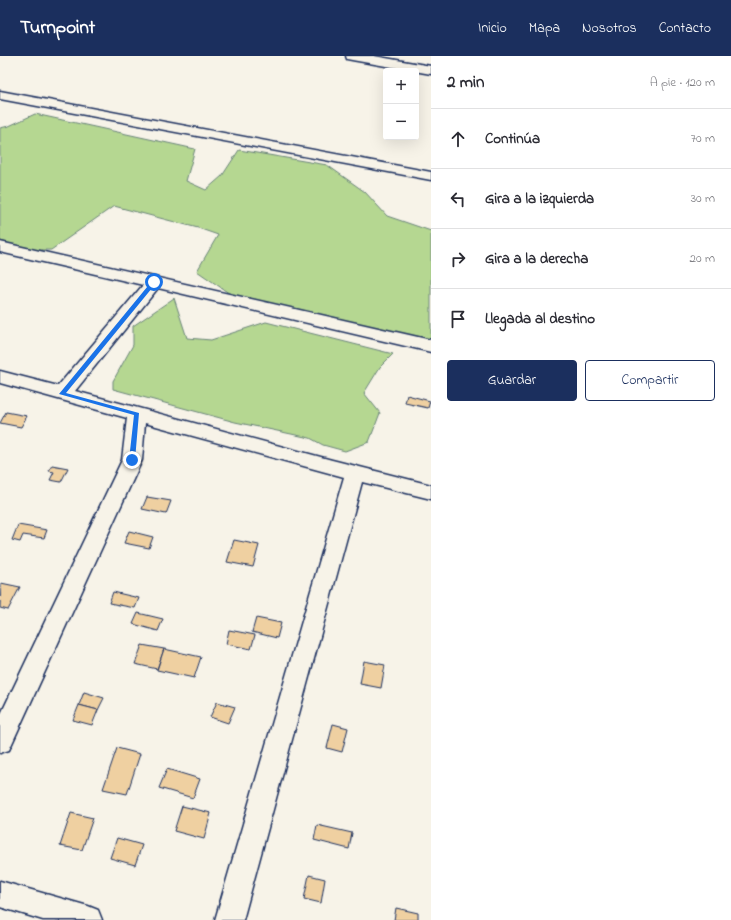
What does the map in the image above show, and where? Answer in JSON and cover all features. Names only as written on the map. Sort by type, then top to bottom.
[{"type":"street","points":[[352,56],[431,70]]},
{"type":"street","points":[[0,95],[431,176]]},
{"type":"street","points":[[0,247],[431,346]]},
{"type":"street","points":[[62,394],[154,282]]},
{"type":"street","points":[[0,377],[355,473],[431,492]]},
{"type":"street","points":[[0,742],[132,460],[137,414]]},
{"type":"street","points":[[228,920],[355,473]]},
{"type":"street","points":[[0,894],[88,920]]},
{"type":"green space","points":[[35,114],[195,149],[186,181],[206,190],[222,176],[239,150],[327,165],[365,192],[387,216],[431,231],[431,343],[246,305],[197,271],[218,235],[198,228],[114,206],[51,250],[32,250],[0,241],[0,128],[9,126]]},
{"type":"green space","points":[[174,298],[187,338],[211,340],[266,322],[393,354],[380,367],[364,393],[380,413],[369,442],[345,451],[323,445],[310,438],[235,422],[113,389],[113,381],[133,345],[133,326]]},
{"type":"building","points":[[407,395],[430,401],[428,408],[405,403]]},
{"type":"building","points":[[6,412],[27,416],[21,427],[0,423]]},
{"type":"building","points":[[52,465],[68,468],[61,482],[50,480],[54,472],[49,471]]},
{"type":"building","points":[[147,497],[171,501],[166,514],[142,509]]},
{"type":"building","points":[[18,525],[47,530],[44,538],[23,535],[20,542],[12,540]]},
{"type":"building","points":[[129,531],[153,537],[149,548],[124,543]]},
{"type":"building","points":[[234,540],[259,545],[253,567],[227,562]]},
{"type":"building","points":[[1,583],[20,587],[8,610],[0,608]]},
{"type":"building","points":[[113,592],[139,598],[135,608],[109,603]]},
{"type":"building","points":[[138,613],[163,619],[158,631],[133,624]]},
{"type":"building","points":[[256,618],[281,623],[277,638],[252,632]]},
{"type":"building","points":[[229,630],[255,635],[251,649],[226,644]]},
{"type":"building","points":[[142,645],[164,649],[157,669],[135,664]]},
{"type":"building","points":[[164,649],[201,657],[194,678],[157,670]]},
{"type":"building","points":[[364,661],[385,665],[381,688],[360,684]]},
{"type":"building","points":[[84,692],[104,698],[98,710],[79,705]]},
{"type":"building","points":[[217,702],[235,707],[228,723],[210,717]]},
{"type":"building","points":[[79,705],[98,710],[92,725],[73,720]]},
{"type":"building","points":[[333,724],[348,728],[342,752],[327,748]]},
{"type":"building","points":[[117,748],[140,754],[127,794],[103,789]]},
{"type":"building","points":[[167,769],[200,779],[193,798],[159,788]]},
{"type":"building","points":[[182,806],[211,813],[204,839],[174,831]]},
{"type":"building","points":[[71,813],[93,818],[82,850],[60,846]]},
{"type":"building","points":[[317,825],[352,833],[349,849],[314,840]]},
{"type":"building","points":[[117,838],[142,845],[135,865],[110,858]]},
{"type":"building","points":[[309,875],[325,879],[321,903],[304,899]]},
{"type":"building","points":[[396,908],[418,913],[418,920],[394,920]]},
{"type":"route","points":[[132,460],[137,414],[62,394],[154,282]]}]
